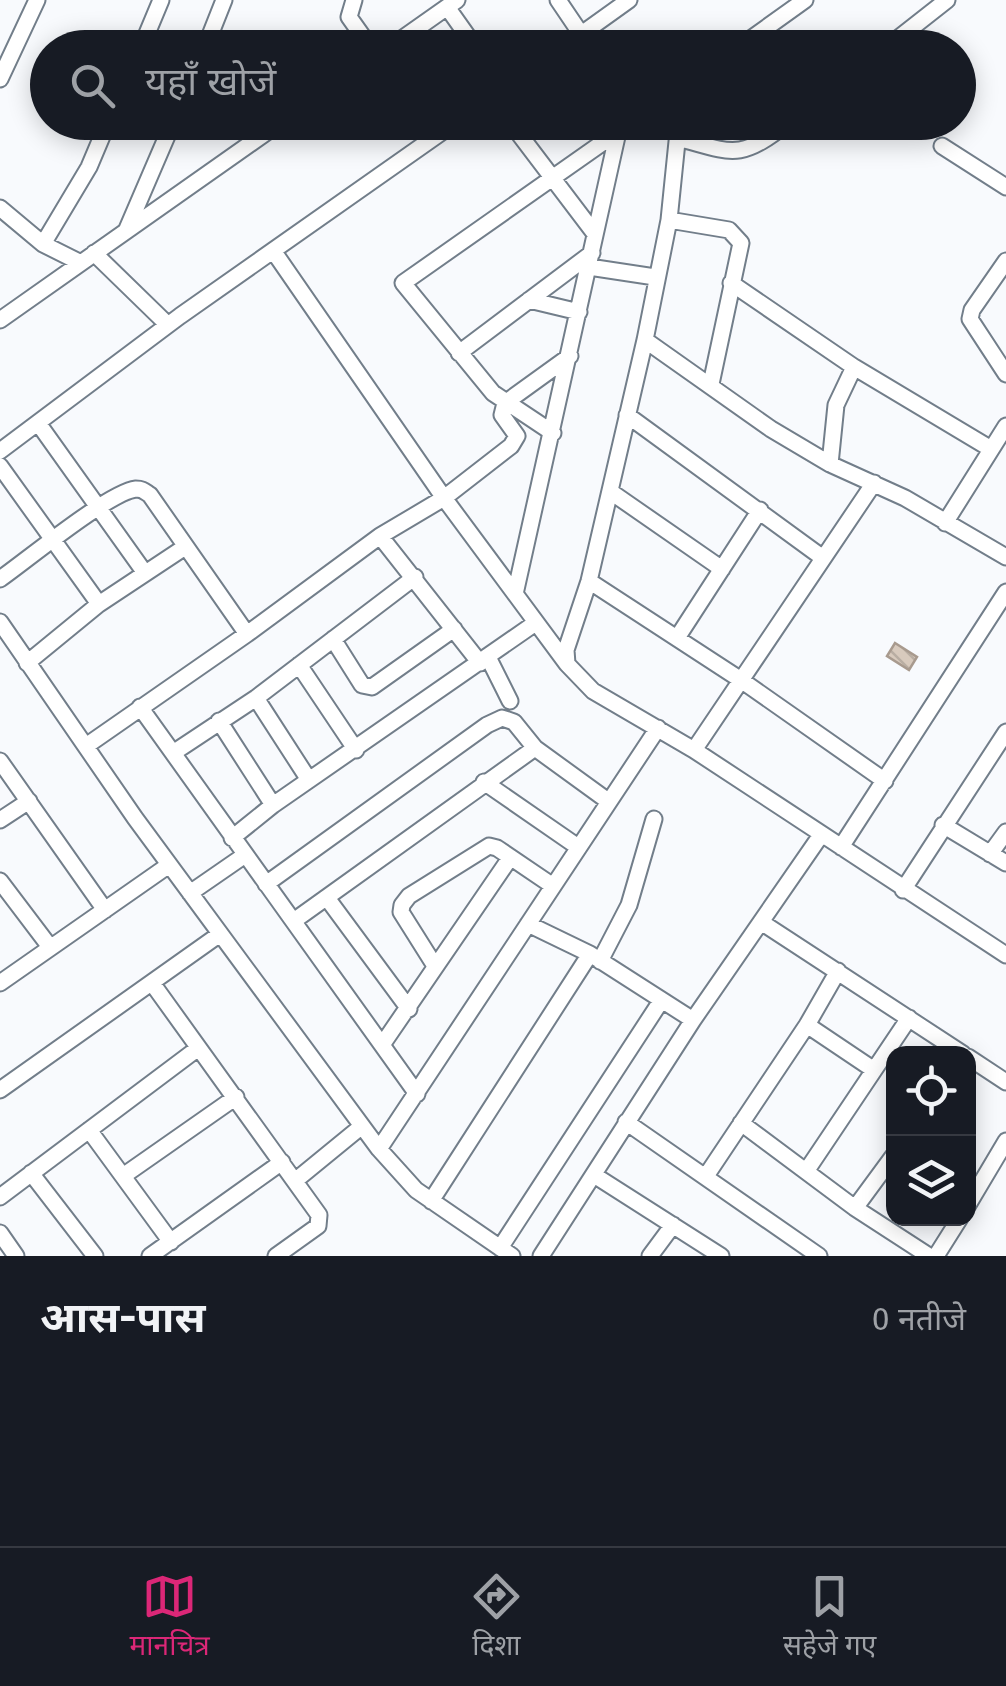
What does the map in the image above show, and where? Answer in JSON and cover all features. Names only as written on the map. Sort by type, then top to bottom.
[{"type":"street","points":[[0,79],[37,0]]},
{"type":"street","points":[[148,30],[161,0]]},
{"type":"street","points":[[212,30],[224,0]]},
{"type":"street","points":[[354,0],[349,17],[358,30]]},
{"type":"street","points":[[558,0],[579,30]]},
{"type":"street","points":[[588,30],[629,0]]},
{"type":"street","points":[[763,30],[805,0]]},
{"type":"street","points":[[909,30],[947,0]]},
{"type":"street","points":[[414,30],[452,3],[466,30]]},
{"type":"street","points":[[43,244],[89,168],[101,140]]},
{"type":"street","points":[[127,229],[165,140]]},
{"type":"street","points":[[0,320],[255,140]]},
{"type":"street","points":[[523,140],[596,234]]},
{"type":"street","points":[[553,434],[504,404],[403,283],[607,140]]},
{"type":"street","points":[[515,594],[616,140]]},
{"type":"street","points":[[566,664],[646,340],[678,140]]},
{"type":"street","points":[[702,140],[729,152],[745,151],[766,140]]},
{"type":"street","points":[[0,451],[168,325],[427,141]]},
{"type":"street","points":[[942,146],[1006,187]]},
{"type":"street","points":[[0,208],[43,244],[86,257],[168,325]]},
{"type":"street","points":[[668,220],[728,230],[740,242],[711,384]]},
{"type":"street","points":[[274,252],[534,624],[593,691],[694,750],[1006,956]]},
{"type":"street","points":[[460,353],[529,300],[591,260],[655,277]]},
{"type":"street","points":[[1006,261],[972,310],[970,319],[1006,374]]},
{"type":"street","points":[[730,283],[854,367],[991,449]]},
{"type":"street","points":[[529,300],[580,312]]},
{"type":"street","points":[[646,340],[772,429],[830,464],[874,483],[1006,557]]},
{"type":"street","points":[[86,746],[380,536],[444,498],[516,440],[515,430],[502,415],[504,404],[570,356]]},
{"type":"street","points":[[830,464],[836,405],[854,367]]},
{"type":"street","points":[[626,415],[823,558]]},
{"type":"street","points":[[38,423],[145,573]]},
{"type":"street","points":[[945,523],[1006,426]]},
{"type":"street","points":[[0,466],[100,604]]},
{"type":"street","points":[[694,750],[874,483]]},
{"type":"street","points":[[0,579],[121,494],[142,490],[150,495],[247,634]]},
{"type":"street","points":[[610,492],[722,569]]},
{"type":"street","points":[[677,638],[760,510]]},
{"type":"street","points":[[380,536],[454,629],[484,660],[510,700]]},
{"type":"street","points":[[27,664],[100,604],[184,547]]},
{"type":"street","points":[[172,753],[256,698],[415,577]]},
{"type":"street","points":[[589,581],[741,680],[885,781]]},
{"type":"street","points":[[841,847],[1006,592]]},
{"type":"street","points":[[0,622],[169,865],[378,1149],[403,1178],[431,1201],[506,1252],[661,1001]]},
{"type":"street","points":[[232,838],[273,805],[534,624]]},
{"type":"street","points":[[333,639],[362,685],[372,687],[454,629]]},
{"type":"street","points":[[299,666],[356,750]]},
{"type":"street","points":[[256,698],[310,780]]},
{"type":"street","points":[[140,707],[418,1094]]},
{"type":"street","points":[[266,884],[487,725],[508,718],[535,748],[608,801]]},
{"type":"street","points":[[219,721],[273,805]]},
{"type":"street","points":[[378,1149],[658,728]]},
{"type":"street","points":[[902,890],[1006,732]]},
{"type":"street","points":[[294,920],[535,748]]},
{"type":"street","points":[[0,761],[105,910]]},
{"type":"street","points":[[484,782],[578,848]]},
{"type":"street","points":[[0,820],[29,801]]},
{"type":"street","points":[[431,1201],[628,905],[654,819]]},
{"type":"street","points":[[943,825],[1006,863]]},
{"type":"street","points":[[990,854],[1006,832]]},
{"type":"street","points":[[541,1256],[693,1020],[820,835]]},
{"type":"street","points":[[435,966],[401,912],[409,896],[482,849],[496,848],[553,886]]},
{"type":"street","points":[[190,893],[245,855]]},
{"type":"street","points":[[382,1045],[510,858]]},
{"type":"street","points":[[0,983],[169,865]]},
{"type":"street","points":[[0,881],[50,946]]},
{"type":"street","points":[[327,898],[408,1008]]},
{"type":"street","points":[[761,922],[951,1046]]},
{"type":"street","points":[[528,924],[595,958],[693,1020]]},
{"type":"street","points":[[0,1090],[220,934]]},
{"type":"street","points":[[706,1176],[807,1025],[838,971]]},
{"type":"street","points":[[152,984],[296,1180],[320,1221],[276,1256]]},
{"type":"street","points":[[807,1170],[909,1018]]},
{"type":"street","points":[[807,1025],[874,1070]]},
{"type":"street","points":[[0,1197],[197,1048]]},
{"type":"street","points":[[976,1062],[1006,1082]]},
{"type":"street","points":[[123,1176],[236,1097]]},
{"type":"street","points":[[626,1122],[819,1256]]},
{"type":"street","points":[[741,1123],[855,1208],[928,1256]]},
{"type":"street","points":[[296,1180],[362,1126]]},
{"type":"street","points":[[89,1130],[171,1242]]},
{"type":"street","points":[[976,1192],[1006,1141]]},
{"type":"street","points":[[150,1256],[282,1162]]},
{"type":"street","points":[[855,1208],[886,1166]]},
{"type":"street","points":[[31,1172],[95,1256]]},
{"type":"street","points":[[594,1175],[721,1256]]},
{"type":"street","points":[[650,1256],[672,1225]]},
{"type":"street","points":[[936,1256],[955,1226]]},
{"type":"street","points":[[0,1233],[16,1256]]},
{"type":"building","points":[[895,643],[917,657],[909,670],[887,656]]}]
